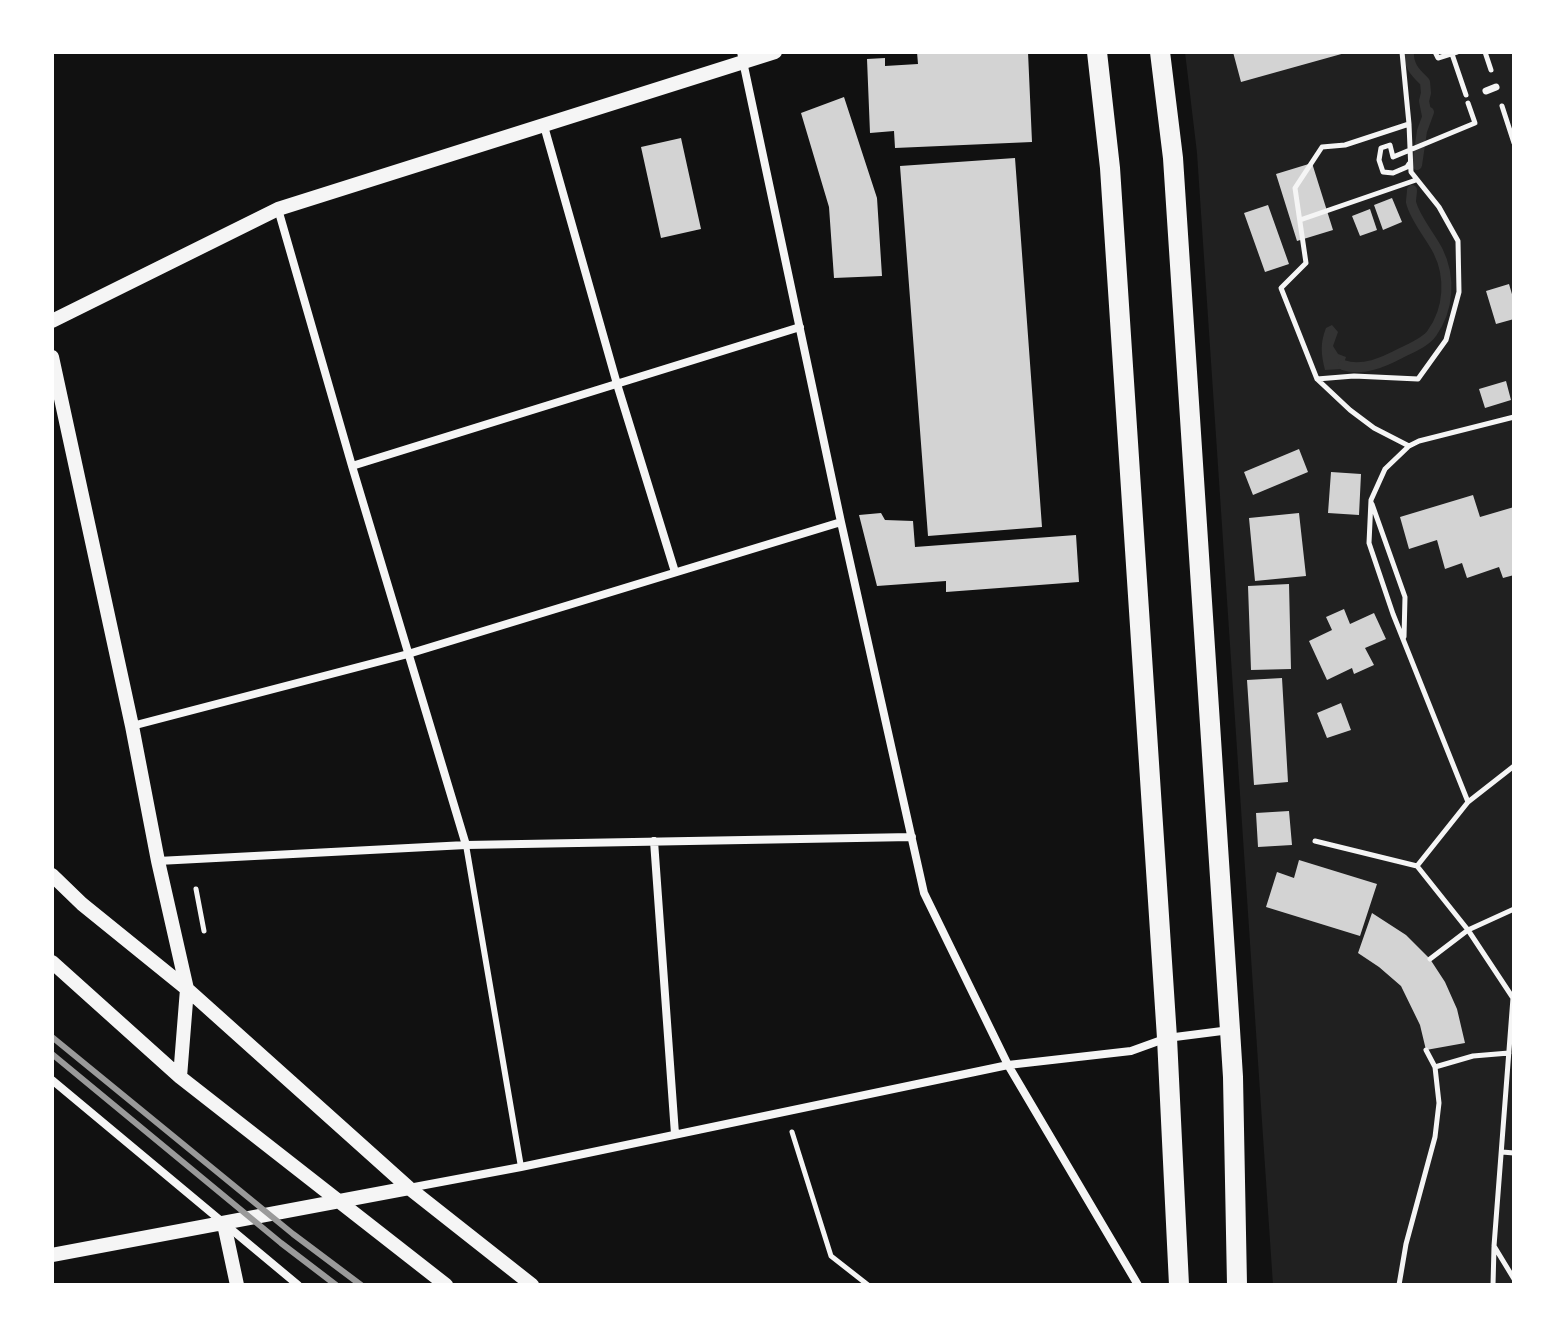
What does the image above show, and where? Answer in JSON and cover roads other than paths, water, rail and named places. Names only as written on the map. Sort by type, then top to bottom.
[{"type":"main road","points":[[1097,52],[1111,184],[1167,1038],[1179,1285]]},
{"type":"main road","points":[[1160,52],[1174,174],[1233,1077],[1234,1284]]},
{"type":"street","points":[[52,321],[278,209],[544,126],[742,58],[775,52]]},
{"type":"street","points":[[742,58],[924,893],[1008,1065],[1138,1285]]},
{"type":"street","points":[[1486,91],[1496,87]]},
{"type":"street","points":[[544,126],[617,384],[675,572]]},
{"type":"street","points":[[278,209],[466,845]]},
{"type":"street","points":[[352,466],[800,327]]},
{"type":"street","points":[[52,357],[187,989],[180,1077]]},
{"type":"street","points":[[132,726],[408,654],[841,522]]},
{"type":"street","points":[[158,861],[466,845],[912,837]]},
{"type":"street","points":[[654,841],[675,1134]]},
{"type":"street","points":[[52,875],[82,904],[187,989],[409,1188],[532,1285]]},
{"type":"street","points":[[52,962],[180,1077],[446,1285]]},
{"type":"street","points":[[52,1255],[521,1167],[1008,1065],[1131,1051],[1167,1038],[1230,1030]]},
{"type":"street","points":[[52,1080],[298,1285]]},
{"type":"street","points":[[224,1224],[237,1285]]},
{"type":"lane","points":[[466,845],[521,1167]]},
{"type":"waterway","points":[[1409,52],[1411,65],[1425,82],[1427,116]]},
{"type":"waterway","points":[[1417,165],[1422,131],[1429,112]]},
{"type":"waterway","points":[[1343,365],[1373,365],[1414,347],[1429,336],[1442,314],[1446,293],[1445,271],[1438,251],[1413,208],[1412,190]]},
{"type":"railway","points":[[52,1037],[293,1234],[361,1285]]},
{"type":"railway","points":[[52,1054],[336,1285]]}]
